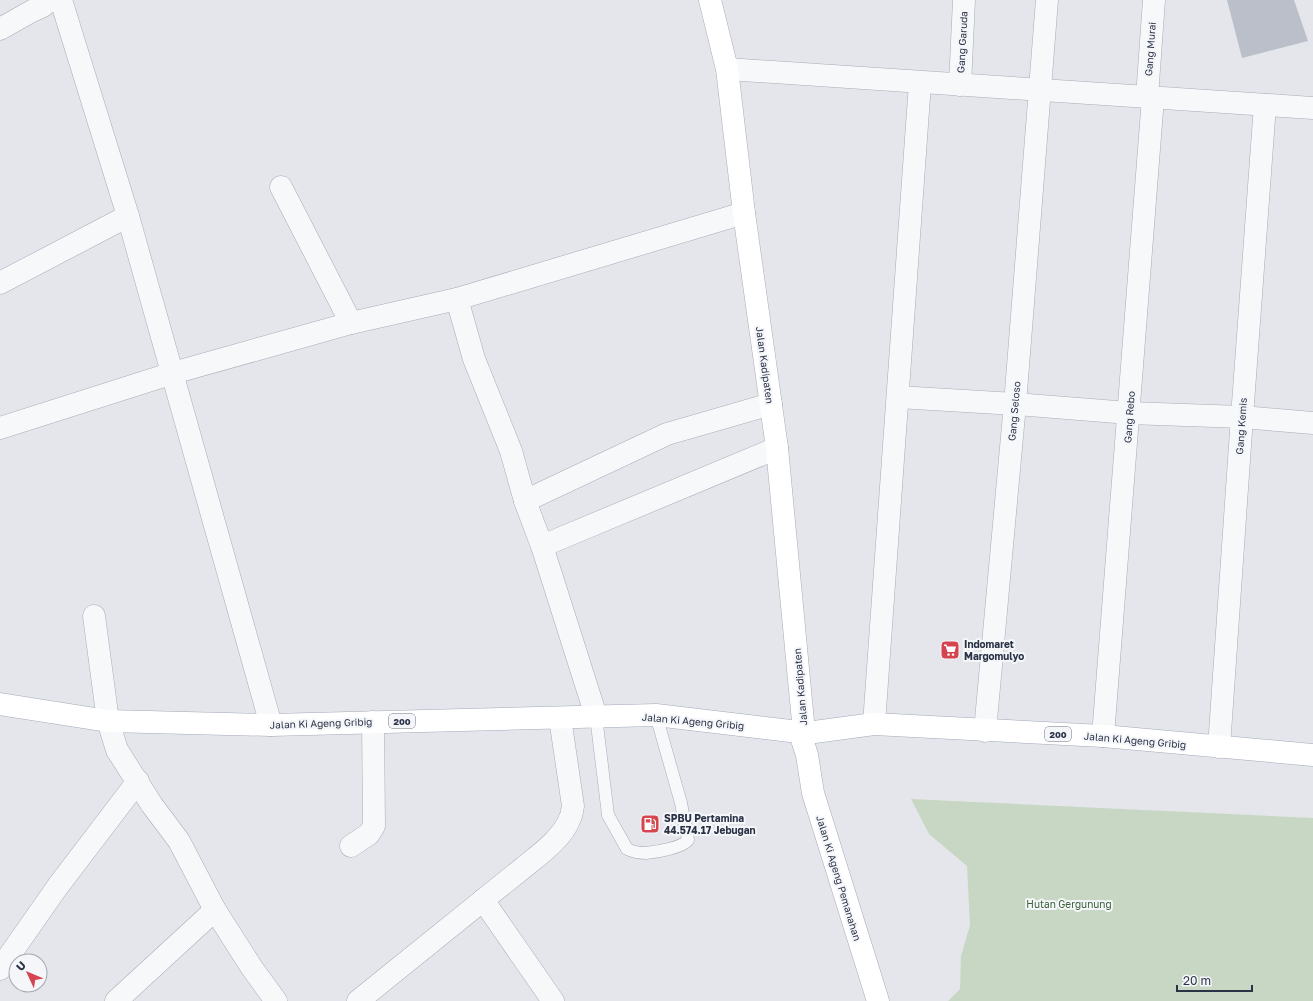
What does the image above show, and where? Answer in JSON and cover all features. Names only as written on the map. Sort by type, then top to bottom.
[{"type":"main road","name":"Jalan Kadipaten","points":[[710,0],[727,70],[744,213],[777,448],[804,733]]},
{"type":"main road","name":"Jalan Ki Ageng Gribig","points":[[0,704],[108,721],[271,725],[656,715],[804,733],[874,724],[1103,736],[1313,755]]},
{"type":"main road","name":"Jalan Ki Ageng Pemanahan","points":[[804,733],[813,793],[878,1001]]},
{"type":"street","points":[[0,29],[43,6],[50,0]]},
{"type":"street","points":[[61,0],[128,216],[271,725]]},
{"type":"street","name":"Gang Garuda","points":[[960,85],[964,0]]},
{"type":"street","name":"Gang Seloso","points":[[985,731],[1015,404],[1047,0]]},
{"type":"street","name":"Gang Murai","points":[[1150,98],[1154,0]]},
{"type":"street","points":[[727,70],[1313,108]]},
{"type":"street","points":[[874,724],[920,82]]},
{"type":"street","name":"Gang Rebo","points":[[1103,736],[1129,413],[1150,98]]},
{"type":"street","name":"Gang Kemis","points":[[1219,747],[1265,105]]},
{"type":"street","points":[[280,187],[351,323]]},
{"type":"street","points":[[0,428],[173,373],[351,323],[456,299],[744,213]]},
{"type":"street","points":[[0,283],[128,216]]},
{"type":"street","points":[[456,299],[474,359],[511,451],[525,501],[542,546],[596,716]]},
{"type":"street","points":[[898,397],[1129,413],[1242,416],[1313,423]]},
{"type":"street","points":[[525,501],[667,434],[771,404]]},
{"type":"street","points":[[542,546],[777,448]]},
{"type":"street","points":[[94,616],[108,721],[117,750],[152,805],[179,841],[215,910],[252,968],[276,1001]]},
{"type":"street","points":[[358,1001],[523,868],[549,846],[565,829],[571,818],[573,806],[560,718]]},
{"type":"street","points":[[351,846],[369,834],[374,826],[373,722]]},
{"type":"street","points":[[0,969],[58,886],[138,781]]},
{"type":"street","points":[[483,900],[553,1001]]},
{"type":"street","points":[[116,1001],[215,910]]},
{"type":"lane","points":[[596,716],[608,815],[627,848],[632,852],[645,853],[681,846],[688,840],[681,803],[656,715]]},
{"type":"green space","name":"Hutan Gergunung","points":[[911,799],[1313,818],[1313,1001],[948,1001],[960,989],[961,956],[970,925],[967,866],[929,834]]},
{"type":"building","points":[[1227,0],[1294,0],[1308,41],[1242,58]]},
{"type":"place","name":"Indomaret Margomulyo","points":[[950,650]]},
{"type":"place","name":"SPBU Pertamina 44.574.17 Jebugan","points":[[650,824]]}]
